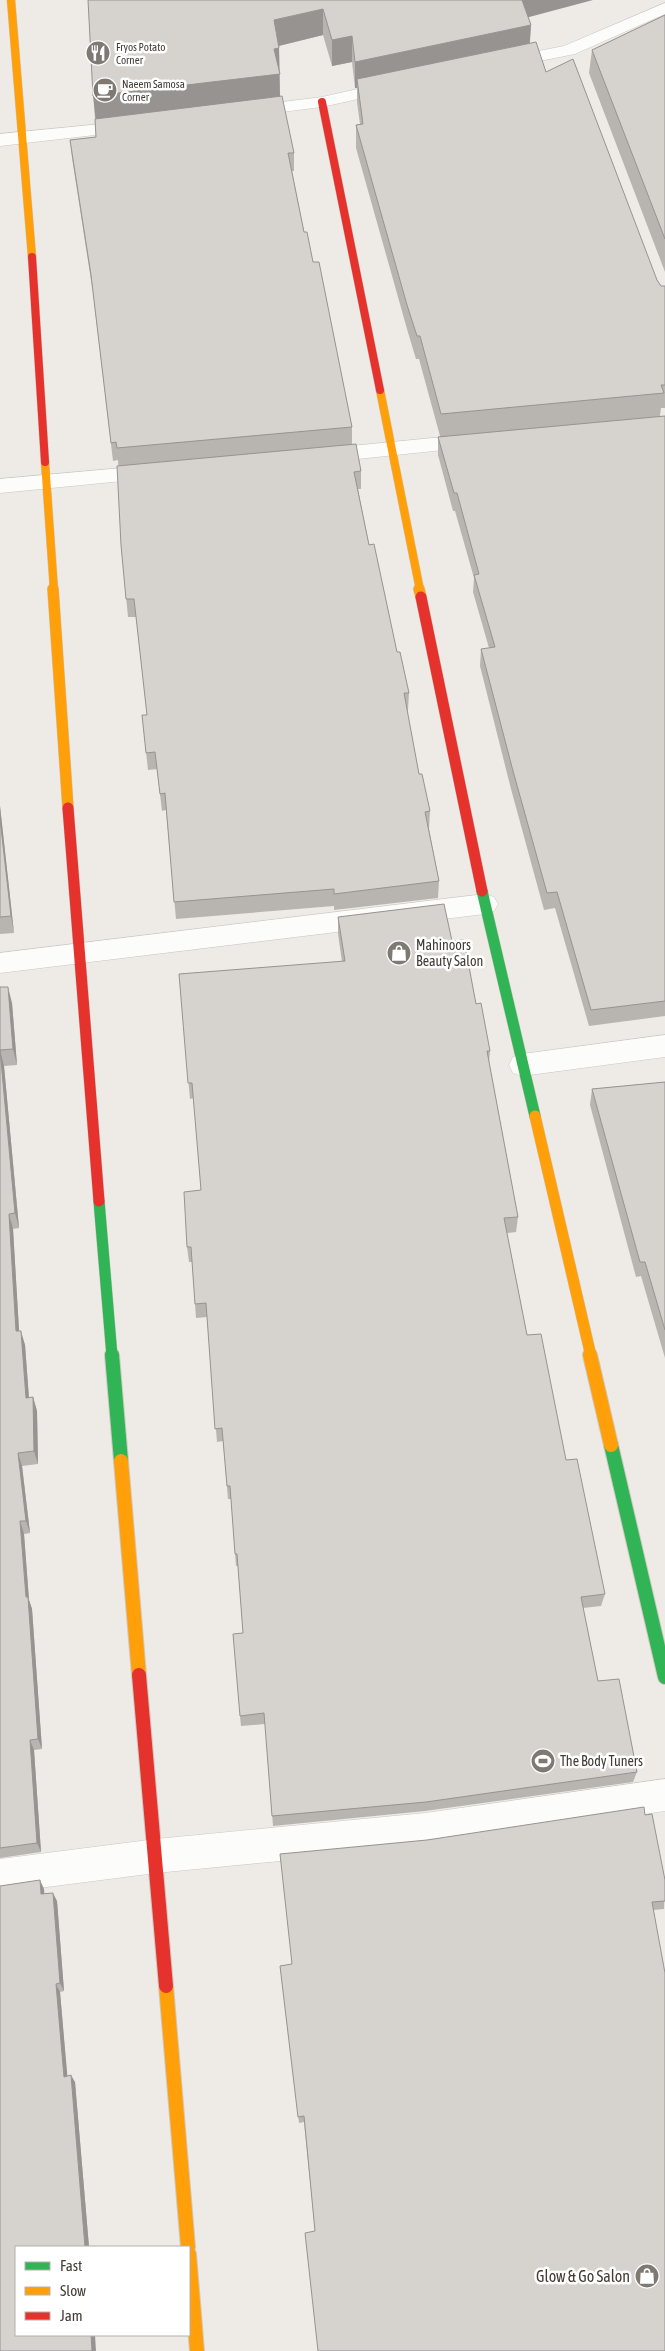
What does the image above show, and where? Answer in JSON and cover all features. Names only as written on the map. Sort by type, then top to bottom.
[{"type":"street","points":[[12,0],[24,139],[78,955],[188,2246]]},
{"type":"street","points":[[484,67],[569,50],[665,8]]},
{"type":"street","points":[[569,50],[576,68]]},
{"type":"street","points":[[232,113],[322,102],[409,82]]},
{"type":"street","points":[[322,102],[467,825],[665,1677]]},
{"type":"street","points":[[0,140],[24,139],[153,123]]},
{"type":"street","points":[[303,457],[489,440]]},
{"type":"street","points":[[0,486],[174,470]]},
{"type":"street","points":[[0,963],[486,904]]},
{"type":"street","points":[[522,1065],[665,1046]]},
{"type":"street","points":[[0,1876],[156,1856],[425,1830],[665,1795]]},
{"type":"street","points":[[190,2266],[197,2351]]},
{"type":"building","points":[[88,0],[522,0],[531,25],[355,62],[352,36],[332,40],[323,9],[274,20],[279,48],[274,49],[280,74],[93,96]]},
{"type":"building","points":[[665,15],[665,239],[592,50]]},
{"type":"building","points":[[536,42],[546,72],[573,59],[657,280],[661,286],[665,286],[665,385],[661,385],[664,393],[441,414],[420,336],[417,336],[407,305],[356,125],[363,124],[357,79]]},
{"type":"building","points":[[282,96],[294,153],[288,153],[304,232],[307,232],[313,262],[319,262],[352,427],[117,448],[116,442],[111,443],[91,275],[70,140],[96,137],[95,119]]},
{"type":"building","points":[[665,416],[665,1001],[591,1010],[557,892],[547,893],[513,771],[481,649],[495,647],[474,575],[479,574],[457,493],[454,493],[438,437]]},
{"type":"building","points":[[356,444],[361,471],[354,472],[369,545],[374,544],[397,652],[400,652],[409,693],[404,693],[419,774],[422,774],[430,811],[425,812],[439,881],[334,894],[334,889],[174,902],[165,793],[160,794],[155,752],[146,753],[142,715],[147,715],[134,599],[126,599],[117,466]]},
{"type":"building","points":[[0,819],[11,916],[0,917]]},
{"type":"building","points":[[444,904],[452,941],[464,940],[476,1004],[481,1003],[490,1051],[487,1051],[518,1217],[504,1218],[527,1335],[541,1334],[566,1460],[577,1459],[605,1594],[581,1597],[598,1681],[619,1679],[637,1772],[426,1802],[272,1816],[264,1713],[240,1716],[233,1634],[243,1633],[230,1486],[227,1486],[222,1428],[215,1429],[206,1303],[195,1304],[191,1247],[187,1247],[184,1192],[201,1190],[192,1083],[188,1083],[179,974],[345,961],[338,917]]},
{"type":"building","points":[[0,987],[8,987],[13,1049],[0,1050]]},
{"type":"building","points":[[0,1050],[15,1213],[9,1214],[16,1331],[21,1331],[26,1398],[33,1397],[34,1451],[18,1453],[26,1521],[20,1521],[26,1597],[28,1597],[38,1739],[30,1740],[37,1843],[0,1848]]},
{"type":"building","points":[[665,1082],[665,1330],[645,1262],[640,1262],[592,1089]]},
{"type":"building","points":[[644,1807],[645,1815],[652,1814],[665,1880],[665,1901],[652,1902],[665,1973],[665,2351],[318,2351],[305,2233],[315,2231],[304,2116],[298,2117],[280,1966],[292,1964],[280,1854],[427,1840]]},
{"type":"building","points":[[40,1880],[41,1894],[53,1893],[60,1983],[56,1984],[64,2077],[71,2075],[85,2246],[15,2246],[15,2336],[91,2336],[92,2351],[0,2351],[0,1886]]},
{"type":"traffic: fast","points":[[482,891],[535,1116]]},
{"type":"traffic: fast","points":[[99,1201],[121,1461]]},
{"type":"traffic: fast","points":[[611,1445],[665,1677]]},
{"type":"traffic: slow","points":[[11,0],[32,257]]},
{"type":"traffic: slow","points":[[380,390],[421,597]]},
{"type":"traffic: slow","points":[[45,462],[68,808]]},
{"type":"traffic: slow","points":[[535,1116],[611,1445]]},
{"type":"traffic: slow","points":[[121,1461],[139,1675]]},
{"type":"traffic: slow","points":[[166,1986],[188,2246]]},
{"type":"traffic: slow","points":[[190,2266],[197,2351]]},
{"type":"traffic: jam","points":[[322,102],[380,390]]},
{"type":"traffic: jam","points":[[32,257],[45,462]]},
{"type":"traffic: jam","points":[[421,597],[482,891]]},
{"type":"traffic: jam","points":[[68,808],[99,1201]]},
{"type":"traffic: jam","points":[[139,1675],[166,1986]]},
{"type":"place","name":"Fryos Potato Corner","points":[[98,53]]},
{"type":"place","name":"Naeem Samosa Corner","points":[[105,90]]},
{"type":"place","name":"Mahinoors Beauty Salon","points":[[399,953]]},
{"type":"place","name":"The Body Tuners","points":[[543,1761]]},
{"type":"place","name":"Glow & Go Salon","points":[[647,2276]]}]
